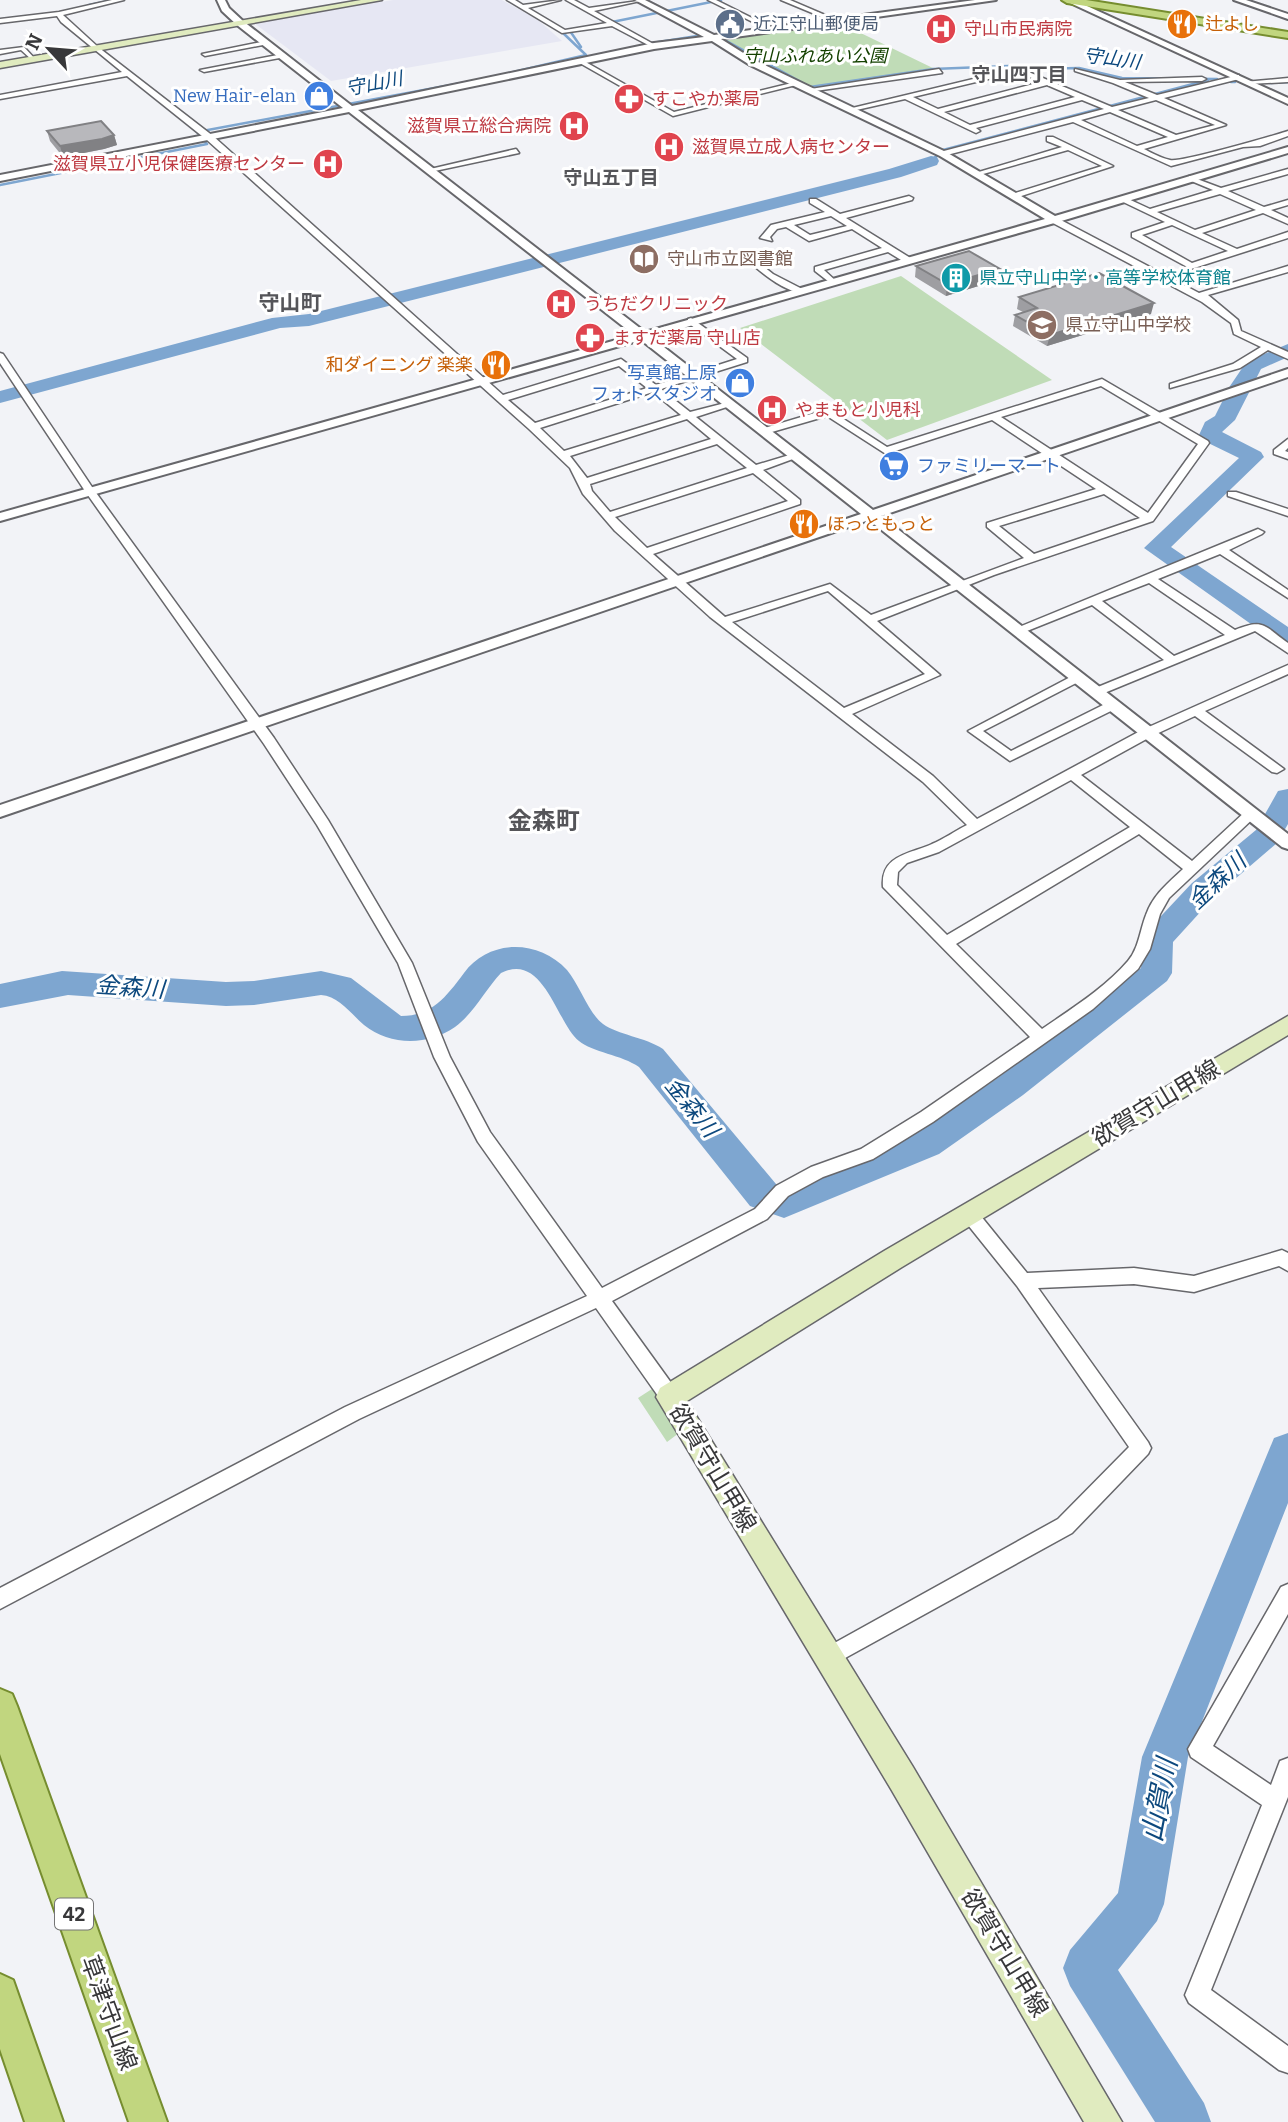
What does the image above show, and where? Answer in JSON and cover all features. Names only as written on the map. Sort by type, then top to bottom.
[{"type":"main road","points":[[0,65],[377,0]]},
{"type":"main road","points":[[1068,1],[1288,35]]},
{"type":"main road","name":"欲賀守山甲線","points":[[1104,2122],[902,1778],[670,1397],[893,1259],[1288,1024]]},
{"type":"main road","name":"草津守山線","points":[[0,1706],[148,2122]]},
{"type":"main road","points":[[0,1993],[44,2122]]},
{"type":"street","points":[[0,22],[59,14],[92,3],[121,0]]},
{"type":"street","points":[[220,0],[225,9],[240,23],[349,110],[729,402],[1288,843]]},
{"type":"street","points":[[510,0],[564,32],[613,24]]},
{"type":"street","points":[[523,7],[558,0]]},
{"type":"street","points":[[569,0],[654,46]]},
{"type":"street","points":[[588,10],[640,0],[796,85],[943,154],[1055,220],[1205,300],[1235,322],[1237,332],[1288,356]]},
{"type":"street","points":[[711,0],[771,29]]},
{"type":"street","points":[[784,0],[836,21]]},
{"type":"street","points":[[0,178],[349,110],[654,46],[992,0]]},
{"type":"street","points":[[1238,0],[1288,17]]},
{"type":"street","points":[[1068,1],[1288,101]]},
{"type":"street","points":[[59,14],[96,48],[210,138],[533,427],[562,455],[584,482],[587,492],[619,529],[724,621],[928,779],[976,826]]},
{"type":"street","points":[[205,54],[266,43]]},
{"type":"street","points":[[0,52],[22,48],[34,59]]},
{"type":"street","points":[[204,70],[283,56]]},
{"type":"street","points":[[580,61],[673,114],[796,85]]},
{"type":"street","points":[[0,89],[120,66]]},
{"type":"street","points":[[852,109],[1019,69],[1174,137]]},
{"type":"street","points":[[1077,69],[1116,80],[1222,125],[1135,149]]},
{"type":"street","points":[[808,90],[939,71]]},
{"type":"street","points":[[0,97],[132,76]]},
{"type":"street","points":[[22,101],[132,76]]},
{"type":"street","points":[[943,154],[1236,77]]},
{"type":"street","points":[[1116,80],[1222,81]]},
{"type":"street","points":[[1248,82],[1288,80]]},
{"type":"street","points":[[936,112],[1050,82]]},
{"type":"street","points":[[905,96],[997,140]]},
{"type":"street","points":[[968,128],[1084,97]]},
{"type":"street","points":[[1074,120],[1171,164],[1242,145],[1256,144],[1288,133]]},
{"type":"street","points":[[1015,196],[1109,166],[1050,139]]},
{"type":"street","points":[[976,174],[1068,148]]},
{"type":"street","points":[[0,517],[1055,220],[1288,150]]},
{"type":"street","points":[[430,170],[516,151]]},
{"type":"street","points":[[1152,211],[1288,171]]},
{"type":"street","points":[[1192,177],[1288,221]]},
{"type":"street","points":[[769,239],[764,238],[774,227],[909,198]]},
{"type":"street","points":[[1121,199],[1237,252]]},
{"type":"street","points":[[813,201],[909,261]]},
{"type":"street","points":[[1197,232],[1288,202]]},
{"type":"street","points":[[1174,222],[1135,235],[1191,266],[1288,236]]},
{"type":"street","points":[[787,224],[810,238],[855,226]]},
{"type":"street","points":[[834,282],[818,269],[888,249]]},
{"type":"street","points":[[754,262],[770,276],[801,291]]},
{"type":"street","points":[[1205,300],[1203,294],[1288,269]]},
{"type":"street","points":[[533,427],[744,360],[691,321]]},
{"type":"street","points":[[1173,386],[1241,364],[1259,356],[1266,346]]},
{"type":"street","points":[[0,356],[90,491],[257,726],[342,854],[405,963],[442,1057],[484,1137],[670,1397]]},
{"type":"street","points":[[500,398],[621,362],[796,502],[647,552]]},
{"type":"street","points":[[0,811],[257,726],[1288,373]]},
{"type":"street","points":[[765,431],[828,412],[886,451],[1102,382],[1204,443],[1149,519],[1032,558],[869,620]]},
{"type":"street","points":[[562,455],[729,402]]},
{"type":"street","points":[[995,417],[1149,519]]},
{"type":"street","points":[[584,482],[719,440]]},
{"type":"street","points":[[1288,442],[1278,452],[1288,456]]},
{"type":"street","points":[[608,516],[796,456]]},
{"type":"street","points":[[1032,558],[991,525],[1105,491]]},
{"type":"street","points":[[1232,494],[1288,513]]},
{"type":"street","points":[[1018,630],[1221,550],[1258,532]]},
{"type":"street","points":[[1221,550],[1288,595]]},
{"type":"street","points":[[1148,577],[1232,634]]},
{"type":"street","points":[[724,621],[830,587],[934,675],[844,713]]},
{"type":"street","points":[[1093,600],[1172,660]]},
{"type":"street","points":[[1097,692],[1256,626],[1288,649]]},
{"type":"street","points":[[1040,1037],[890,887],[888,879],[891,871],[902,859],[934,849],[1147,733],[1288,669]]},
{"type":"street","points":[[1078,677],[974,731],[1010,757],[1113,705]]},
{"type":"street","points":[[1196,711],[1277,769]]},
{"type":"street","points":[[1073,775],[1193,869]]},
{"type":"street","points":[[0,1599],[352,1413],[598,1299],[761,1214],[782,1191],[817,1172],[867,1154],[981,1081],[1087,1005],[1133,965],[1143,949],[1153,914],[1163,895],[1251,814]]},
{"type":"street","points":[[947,943],[1140,827]]},
{"type":"street","points":[[827,1658],[1065,1526],[1141,1448],[1023,1281],[970,1215]]},
{"type":"street","points":[[1023,1281],[1134,1276],[1194,1284],[1282,1258],[1288,1264]]},
{"type":"street","points":[[1275,1801],[1199,1749],[1288,1594]]},
{"type":"street","points":[[1288,1769],[1197,1995],[1288,2062]]},
{"type":"shaded area","points":[[393,0],[502,0],[538,20],[562,41],[331,81],[254,23]]},
{"type":"green space","name":"守山ふれあい公園","points":[[836,21],[939,71],[808,90],[713,38]]},
{"type":"green space","points":[[901,276],[1052,380],[887,440],[740,328]]},
{"type":"green space","points":[[655,1387],[683,1430],[667,1442],[638,1398]]},
{"type":"building","points":[[101,121],[114,135],[60,146],[47,131]]},
{"type":"building","points":[[969,251],[1000,269],[947,284],[916,266]]},
{"type":"building","points":[[1099,273],[1154,303],[1050,335],[1015,315],[1037,308],[1019,297]]},
{"type":"waterway","points":[[89,5],[113,0]]},
{"type":"waterway","name":"守山川","points":[[607,23],[721,0]]},
{"type":"waterway","points":[[575,29],[570,31],[581,47]]},
{"type":"waterway","name":"守山川","points":[[509,73],[586,55],[562,32],[567,31]]},
{"type":"waterway","name":"守山川","points":[[652,43],[697,36]]},
{"type":"waterway","name":"守山川","points":[[723,39],[810,87],[933,69],[1008,66],[1032,69],[1079,68],[1122,78],[1217,79]]},
{"type":"waterway","points":[[931,161],[943,150],[1208,80]]},
{"type":"waterway","name":"守山川","points":[[0,185],[207,144],[197,132],[472,81]]},
{"type":"waterway","name":"守山川","points":[[1270,83],[1288,82]]},
{"type":"waterway","points":[[0,397],[279,322],[309,320],[470,281],[895,173],[931,161]]},
{"type":"waterway","name":"金森川","points":[[1288,350],[1254,365],[1240,386],[1224,420],[1213,427],[1210,435],[1253,457],[1156,548],[1288,639]]},
{"type":"waterway","name":"金森川","points":[[0,996],[62,983],[226,994],[254,993],[321,983],[340,987],[383,1022],[402,1029],[426,1027],[443,1018],[457,1006],[490,965],[503,958],[521,958],[535,963],[555,978],[591,1033],[641,1051],[651,1058],[763,1195],[784,1203],[927,1144],[1011,1086],[1156,973],[1158,939],[1203,890],[1267,836],[1288,798]]},
{"type":"waterway","name":"山賀川","points":[[1185,2122],[1088,1968],[1140,1904],[1165,1757],[1288,1452]]},
{"type":"place","name":"近江守山郵便局","points":[[730,24]]},
{"type":"place","name":"辻よし","points":[[1182,24]]},
{"type":"place","name":"守山市民病院","points":[[941,29]]},
{"type":"place","name":"New Hair-elan","points":[[319,96]]},
{"type":"place","name":"すこやか薬局","points":[[629,99]]},
{"type":"place","name":"滋賀県立総合病院","points":[[574,126]]},
{"type":"place","name":"滋賀県立成人病センター","points":[[669,147]]},
{"type":"place","name":"滋賀県立小児保健医療センター","points":[[328,164]]},
{"type":"place","name":"守山市立図書館","points":[[644,259]]},
{"type":"place","name":"県立守山中学・高等学校体育館","points":[[956,278]]},
{"type":"place","name":"うちだクリニック","points":[[561,304]]},
{"type":"place","name":"県立守山中学校","points":[[1042,325]]},
{"type":"place","name":"ますだ薬局 守山店","points":[[590,338]]},
{"type":"place","name":"和ダイニング 楽楽","points":[[496,365]]},
{"type":"place","name":"写真館上原 フォトスタジオ","points":[[740,383]]},
{"type":"place","name":"やまもと小児科","points":[[772,410]]},
{"type":"place","name":"ファミリーマート","points":[[894,466]]},
{"type":"place","name":"ほっともっと","points":[[804,524]]},
{"type":"district","name":"守山四丁目","points":[[1019,74]]},
{"type":"district","name":"守山五丁目","points":[[611,177]]},
{"type":"district","name":"守山町","points":[[290,303]]},
{"type":"district","name":"金森町","points":[[544,821]]}]
